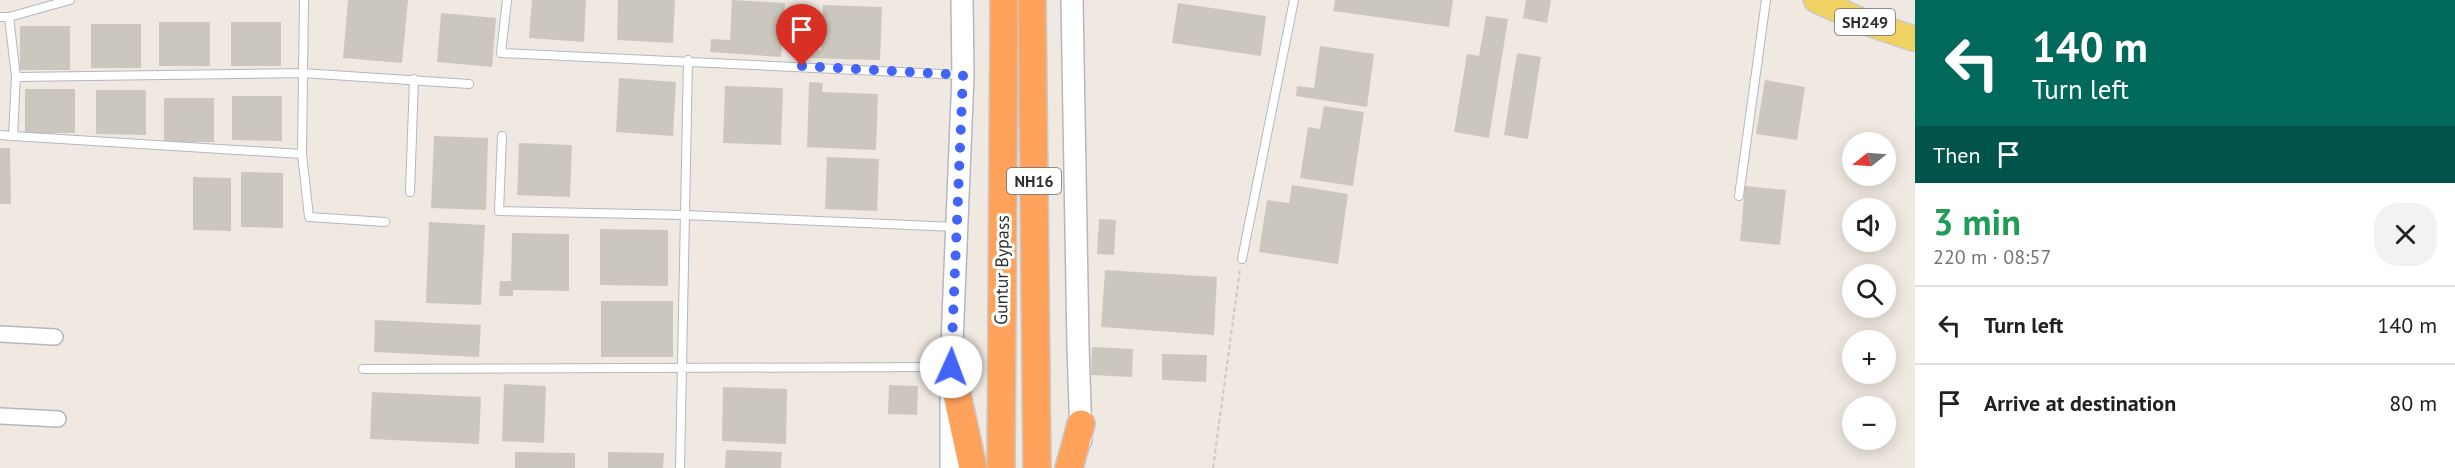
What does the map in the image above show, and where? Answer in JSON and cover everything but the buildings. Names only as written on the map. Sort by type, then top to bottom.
[{"type":"highway","name":"Guntur Bypass","points":[[1001,468],[1005,0]]},
{"type":"highway","name":"Guntur Bypass","points":[[1032,0],[1036,468]]},
{"type":"highway","points":[[951,367],[973,468]]},
{"type":"highway","points":[[1069,468],[1081,424]]},
{"type":"main road","name":"SH249","points":[[1816,0],[1864,22],[1915,39]]},
{"type":"street","points":[[951,468],[955,227],[963,75],[962,0]]},
{"type":"street","points":[[1072,0],[1081,468]]},
{"type":"street","points":[[0,334],[55,337]]},
{"type":"street","points":[[0,416],[58,419]]},
{"type":"lane","points":[[0,17],[9,17],[70,0]]},
{"type":"lane","points":[[304,0],[302,154],[309,217],[385,222]]},
{"type":"lane","points":[[507,0],[501,53],[688,60],[963,75]]},
{"type":"lane","points":[[1242,259],[1294,0]]},
{"type":"lane","points":[[1739,196],[1766,0]]},
{"type":"lane","points":[[9,17],[16,77],[13,136]]},
{"type":"lane","points":[[680,468],[688,60]]},
{"type":"lane","points":[[16,77],[302,73],[469,84]]},
{"type":"lane","points":[[410,192],[414,79]]},
{"type":"lane","points":[[0,135],[302,154]]},
{"type":"lane","points":[[502,136],[499,211],[685,215],[955,227]]},
{"type":"lane","points":[[363,369],[951,367]]},
{"type":"path","points":[[1213,468],[1242,259]]},
{"type":"route","points":[[802,66],[963,75],[951,367]]}]
